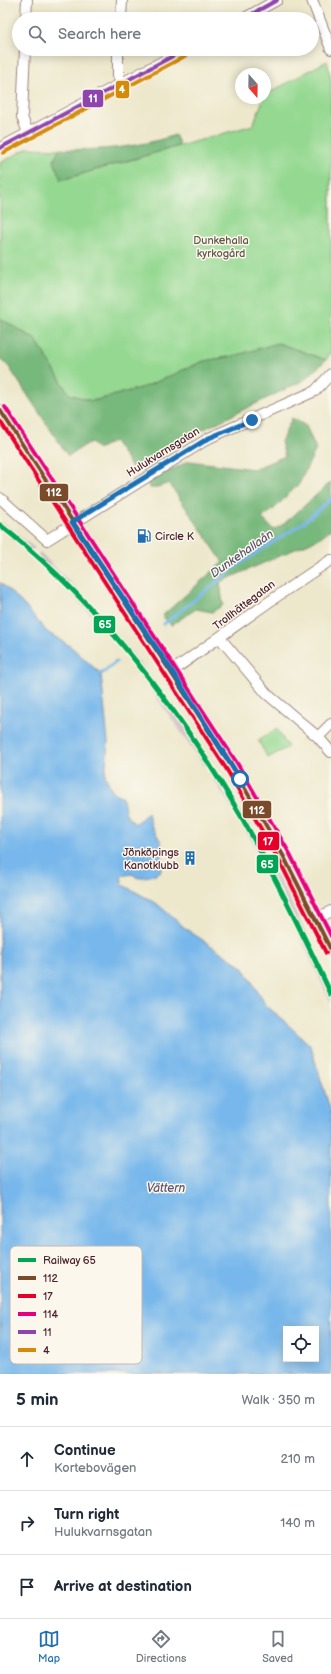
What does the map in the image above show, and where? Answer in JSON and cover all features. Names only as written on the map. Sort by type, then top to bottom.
[{"type":"street","points":[[26,12],[27,0]]},
{"type":"street","points":[[121,12],[122,0]]},
{"type":"street","points":[[256,12],[277,0]]},
{"type":"street","points":[[312,0],[317,12]]},
{"type":"street","points":[[319,18],[331,49]]},
{"type":"street","points":[[25,56],[22,117],[28,133]]},
{"type":"street","points":[[118,56],[118,75],[120,83]]},
{"type":"street","points":[[0,148],[172,56]]},
{"type":"street","name":"Hulukvarnsgatan","points":[[0,498],[47,540],[72,522],[209,438],[315,391],[331,374]]},
{"type":"street","points":[[0,410],[72,522],[172,671],[240,779],[302,888],[331,950]]},
{"type":"street","name":"Trollhättegatan","points":[[172,671],[291,586],[331,560]]},
{"type":"street","points":[[220,638],[266,694],[318,737],[331,752]]},
{"type":"street","points":[[318,737],[331,724]]},
{"type":"street","points":[[317,918],[331,911]]},
{"type":"shaded area","points":[[0,521],[35,548],[29,553],[0,528]]},
{"type":"shaded area","points":[[40,552],[86,599],[127,647],[174,708],[216,772],[259,842],[293,905],[331,988],[331,1003],[298,932],[253,843],[214,779],[128,657],[67,588],[35,558]]},
{"type":"green space","name":"Dunkehalla kyrkogård","points":[[327,61],[331,80],[331,351],[326,360],[278,343],[234,356],[204,361],[147,386],[105,398],[92,401],[69,394],[36,340],[0,318],[0,163],[28,148],[59,149],[54,161],[61,180],[253,125],[261,104],[271,104],[271,92]]},
{"type":"green space","points":[[175,135],[179,143],[178,146],[61,180],[54,161],[59,149],[117,148],[146,143]]},
{"type":"green space","points":[[0,318],[36,340],[69,394],[92,401],[147,386],[204,361],[234,356],[278,343],[326,360],[304,380],[196,433],[133,469],[114,441],[98,449],[90,442],[68,456],[9,367],[0,358]]},
{"type":"green space","points":[[292,418],[306,426],[316,449],[299,484],[275,508],[262,518],[274,530],[285,523],[331,482],[331,529],[318,539],[220,582],[223,605],[212,612],[196,609],[171,625],[162,616],[223,562],[169,483],[155,488],[150,488],[148,481],[189,461],[254,469],[285,456],[281,442]]},
{"type":"green space","points":[[277,729],[288,747],[268,758],[258,740]]},
{"type":"water","name":"Vättern","points":[[0,582],[23,604],[47,632],[70,646],[101,674],[108,742],[105,776],[113,792],[122,796],[126,814],[135,824],[148,813],[151,825],[161,842],[161,871],[155,875],[138,878],[132,874],[121,876],[123,885],[156,903],[186,929],[243,967],[265,1004],[310,1045],[331,1112],[331,1374],[0,1374]]},
{"type":"waterway","name":"Dunkehallaån","points":[[164,624],[238,565],[303,523],[331,499]]},
{"type":"waterway","name":"Dunkehallaån","points":[[101,674],[116,662]]},
{"type":"rail line","name":"65","points":[[0,525],[36,555],[71,588],[103,622],[134,659],[191,736],[241,816],[265,860],[331,994]]},
{"type":"transit line","name":"11","points":[[256,12],[277,0]]},
{"type":"transit line","name":"11","points":[[0,148],[173,56]]},
{"type":"transit line","name":"4","points":[[3,153],[185,56]]},
{"type":"transit line","name":"114","points":[[5,407],[237,763],[290,854],[331,936]]},
{"type":"transit line","name":"112","points":[[0,410],[232,766],[284,857],[331,950]]},
{"type":"transit line","name":"17","points":[[0,421],[227,770],[279,860],[326,953]]},
{"type":"place","name":"Circle K","points":[[144,536]]},
{"type":"place","name":"Jönköpings Kanotklubb","points":[[190,858]]},
{"type":"route","points":[[240,779],[172,671],[72,522],[209,438],[252,420]]}]
